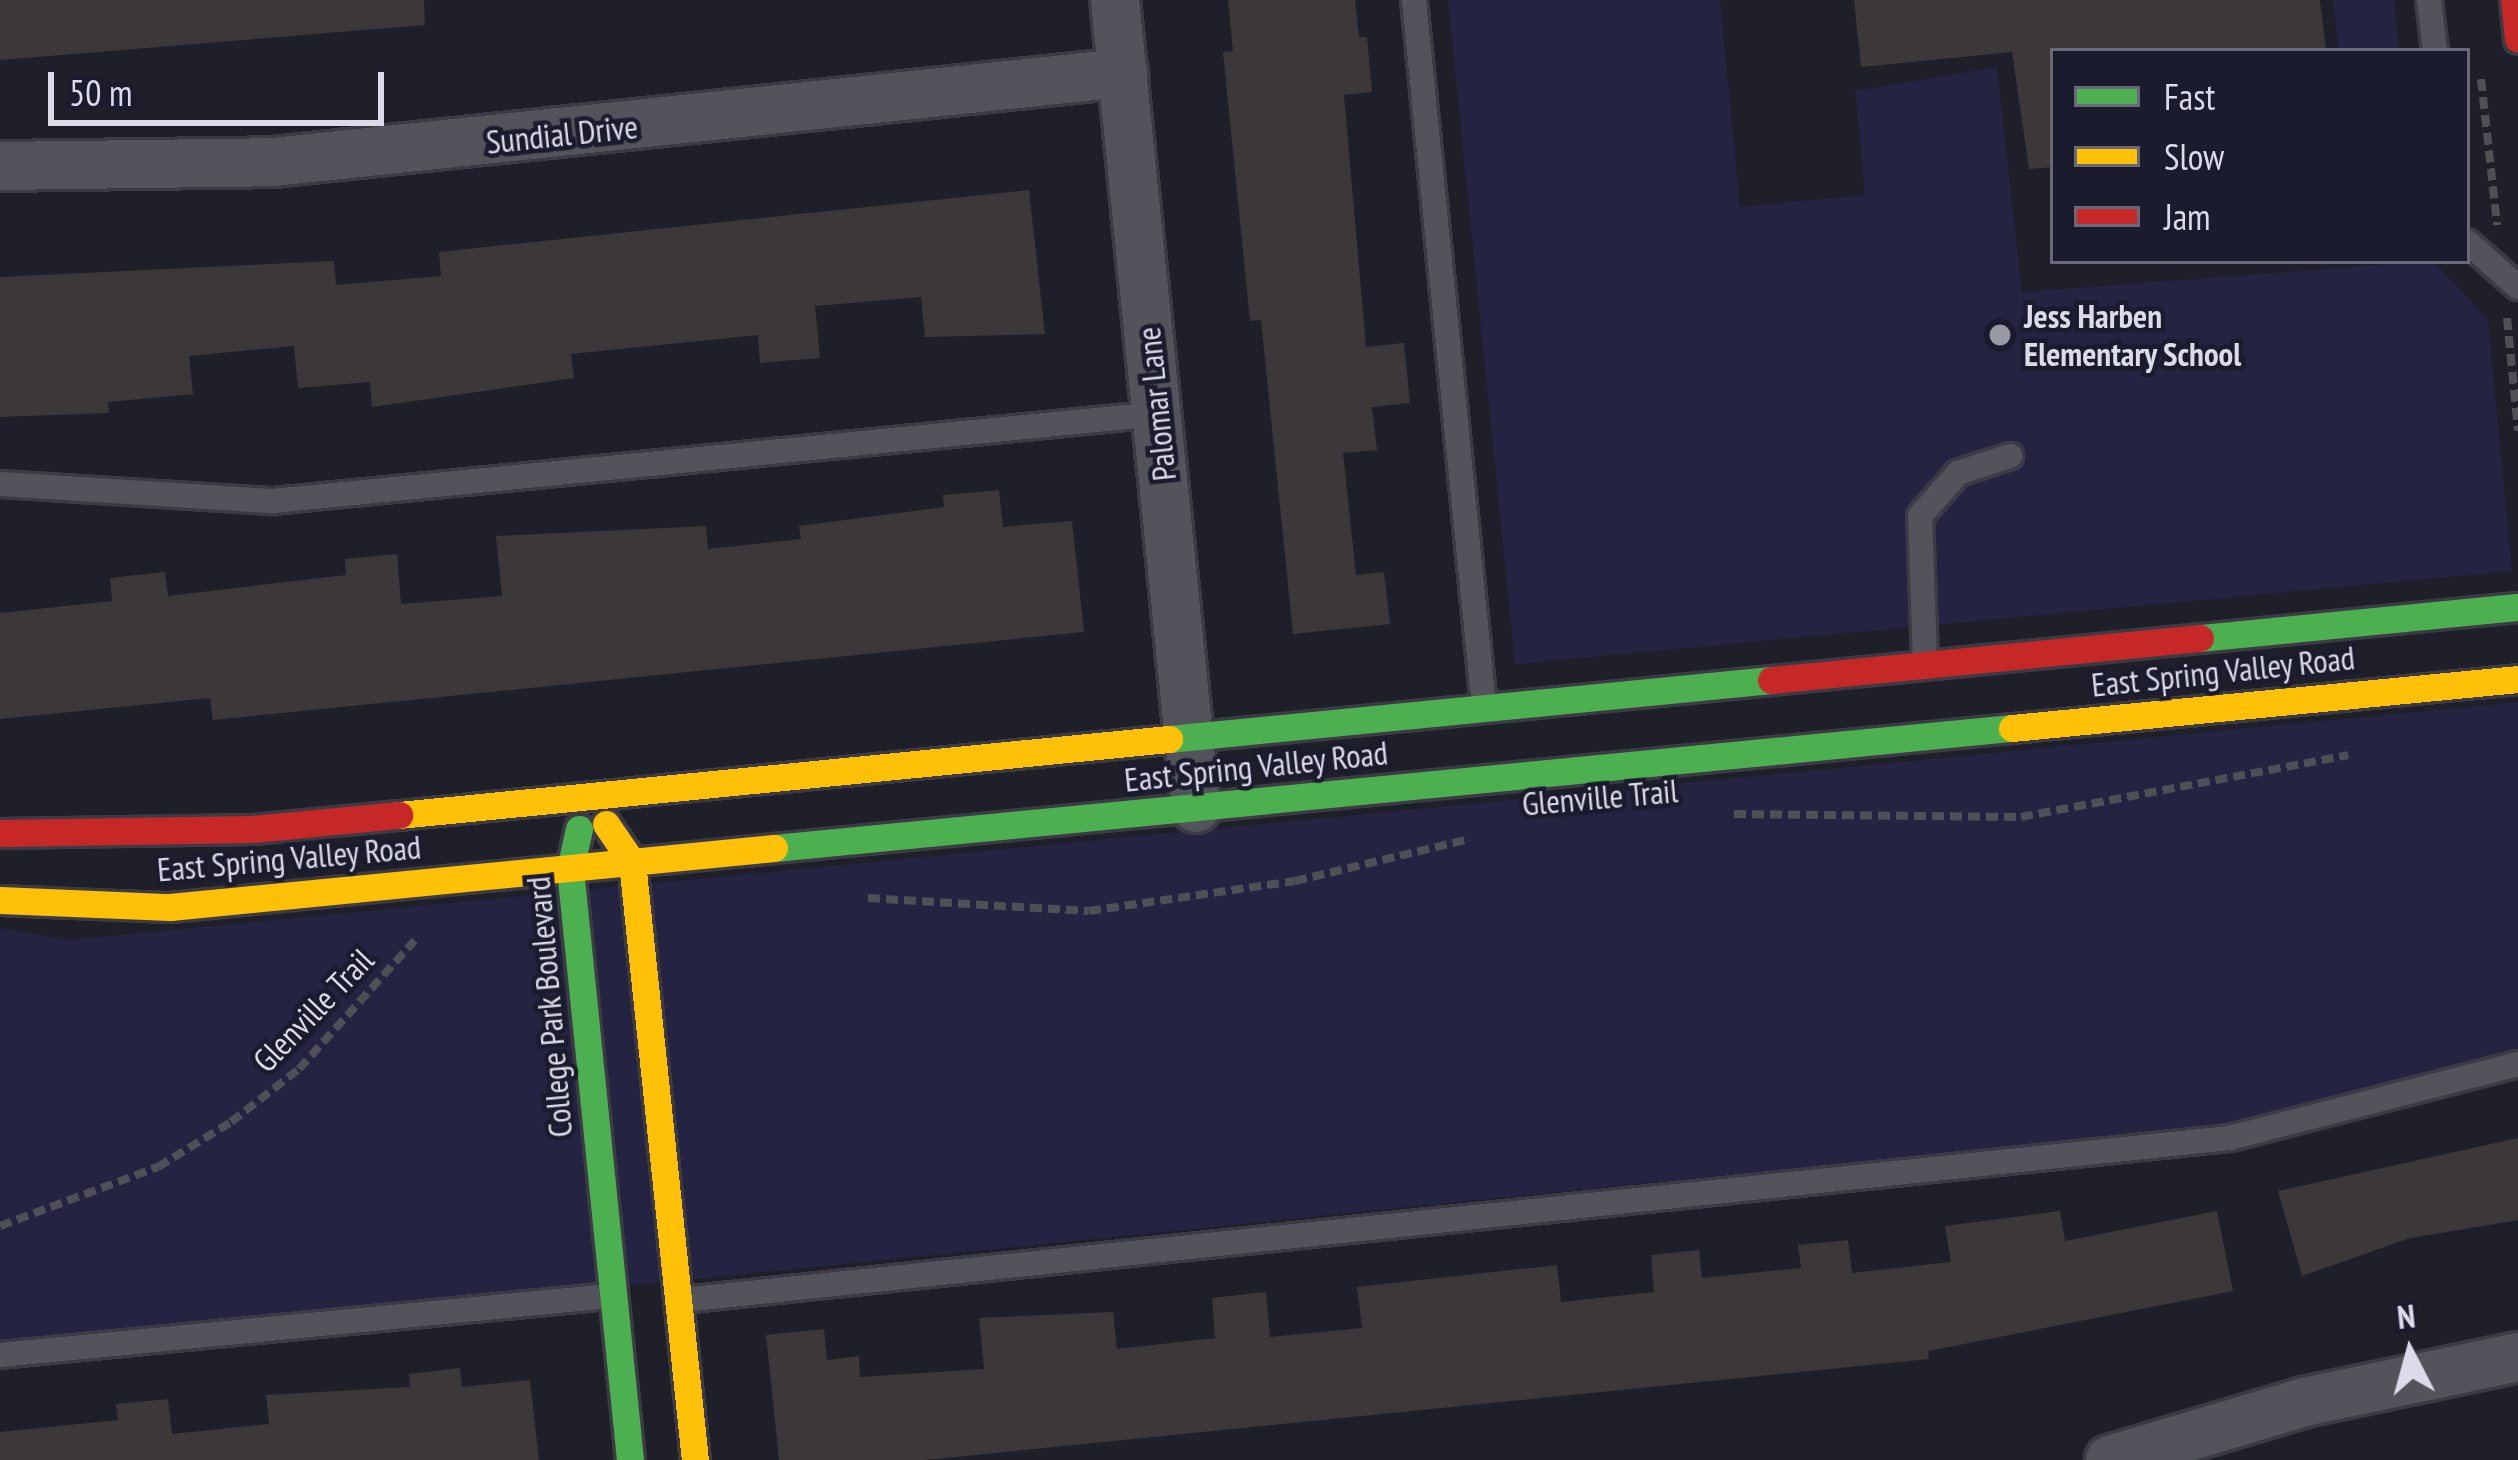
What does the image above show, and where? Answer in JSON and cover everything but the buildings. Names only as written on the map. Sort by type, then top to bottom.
[{"type":"street","name":"Palomar Lane","points":[[1115,0],[1196,808]]},
{"type":"street","points":[[2514,0],[2518,39]]},
{"type":"street","name":"Sundial Drive","points":[[0,166],[273,162],[1123,74]]},
{"type":"street","name":"East Spring Valley Road","points":[[0,833],[123,838],[2518,607]]},
{"type":"street","name":"East Spring Valley Road","points":[[0,900],[170,907],[2518,679]]},
{"type":"street","points":[[587,796],[632,862],[695,1460]]},
{"type":"street","name":"College Park Boulevard","points":[[587,796],[570,869],[629,1460]]},
{"type":"street","points":[[2110,1460],[2304,1402],[2518,1357]]},
{"type":"lane","points":[[1414,0],[1485,709]]},
{"type":"lane","points":[[2429,0],[2435,48]]},
{"type":"lane","points":[[2470,245],[2510,283]]},
{"type":"lane","points":[[0,484],[273,501],[1156,414]]},
{"type":"lane","points":[[1925,665],[1920,516],[1958,473],[2010,456]]},
{"type":"lane","points":[[681,1300],[2230,1138],[2518,1064]]},
{"type":"lane","points":[[0,1355],[611,1295]]},
{"type":"path","points":[[2480,70],[2510,283],[2518,430]]},
{"type":"path","name":"Glenville Trail","points":[[1727,814],[2021,818],[2354,753]]},
{"type":"path","name":"Glenville Trail","points":[[855,897],[1089,911],[1294,881],[1486,835]]},
{"type":"path","name":"Glenville Trail","points":[[0,1226],[158,1167],[230,1122],[299,1069],[424,932]]},
{"type":"shaded area","name":"Jess Harben Elementary School","points":[[1448,0],[1720,0],[1740,207],[1865,195],[1855,91],[1997,67],[2022,292],[2436,264],[2488,320],[2512,571],[1515,664]]},
{"type":"shaded area","points":[[2333,0],[2394,0],[2399,48],[2339,48]]},
{"type":"shaded area","points":[[2518,702],[2518,1056],[2224,1125],[0,1349],[0,928],[69,940]]},
{"type":"traffic: fast","points":[[2200,638],[2518,607]]},
{"type":"traffic: fast","points":[[1169,739],[1771,680]]},
{"type":"traffic: fast","points":[[774,848],[2012,728]]},
{"type":"traffic: fast","points":[[579,829],[570,869],[630,1460]]},
{"type":"traffic: slow","points":[[2012,728],[2518,679]]},
{"type":"traffic: slow","points":[[399,815],[1169,739]]},
{"type":"traffic: slow","points":[[606,824],[632,862],[695,1460]]},
{"type":"traffic: slow","points":[[0,900],[170,907],[774,848]]},
{"type":"traffic: jam","points":[[2514,0],[2518,39]]},
{"type":"traffic: jam","points":[[1771,680],[2200,638]]},
{"type":"traffic: jam","points":[[0,833],[253,829],[399,815]]},
{"type":"place","name":"Jess Harben Elementary School","points":[[2000,335]]}]
